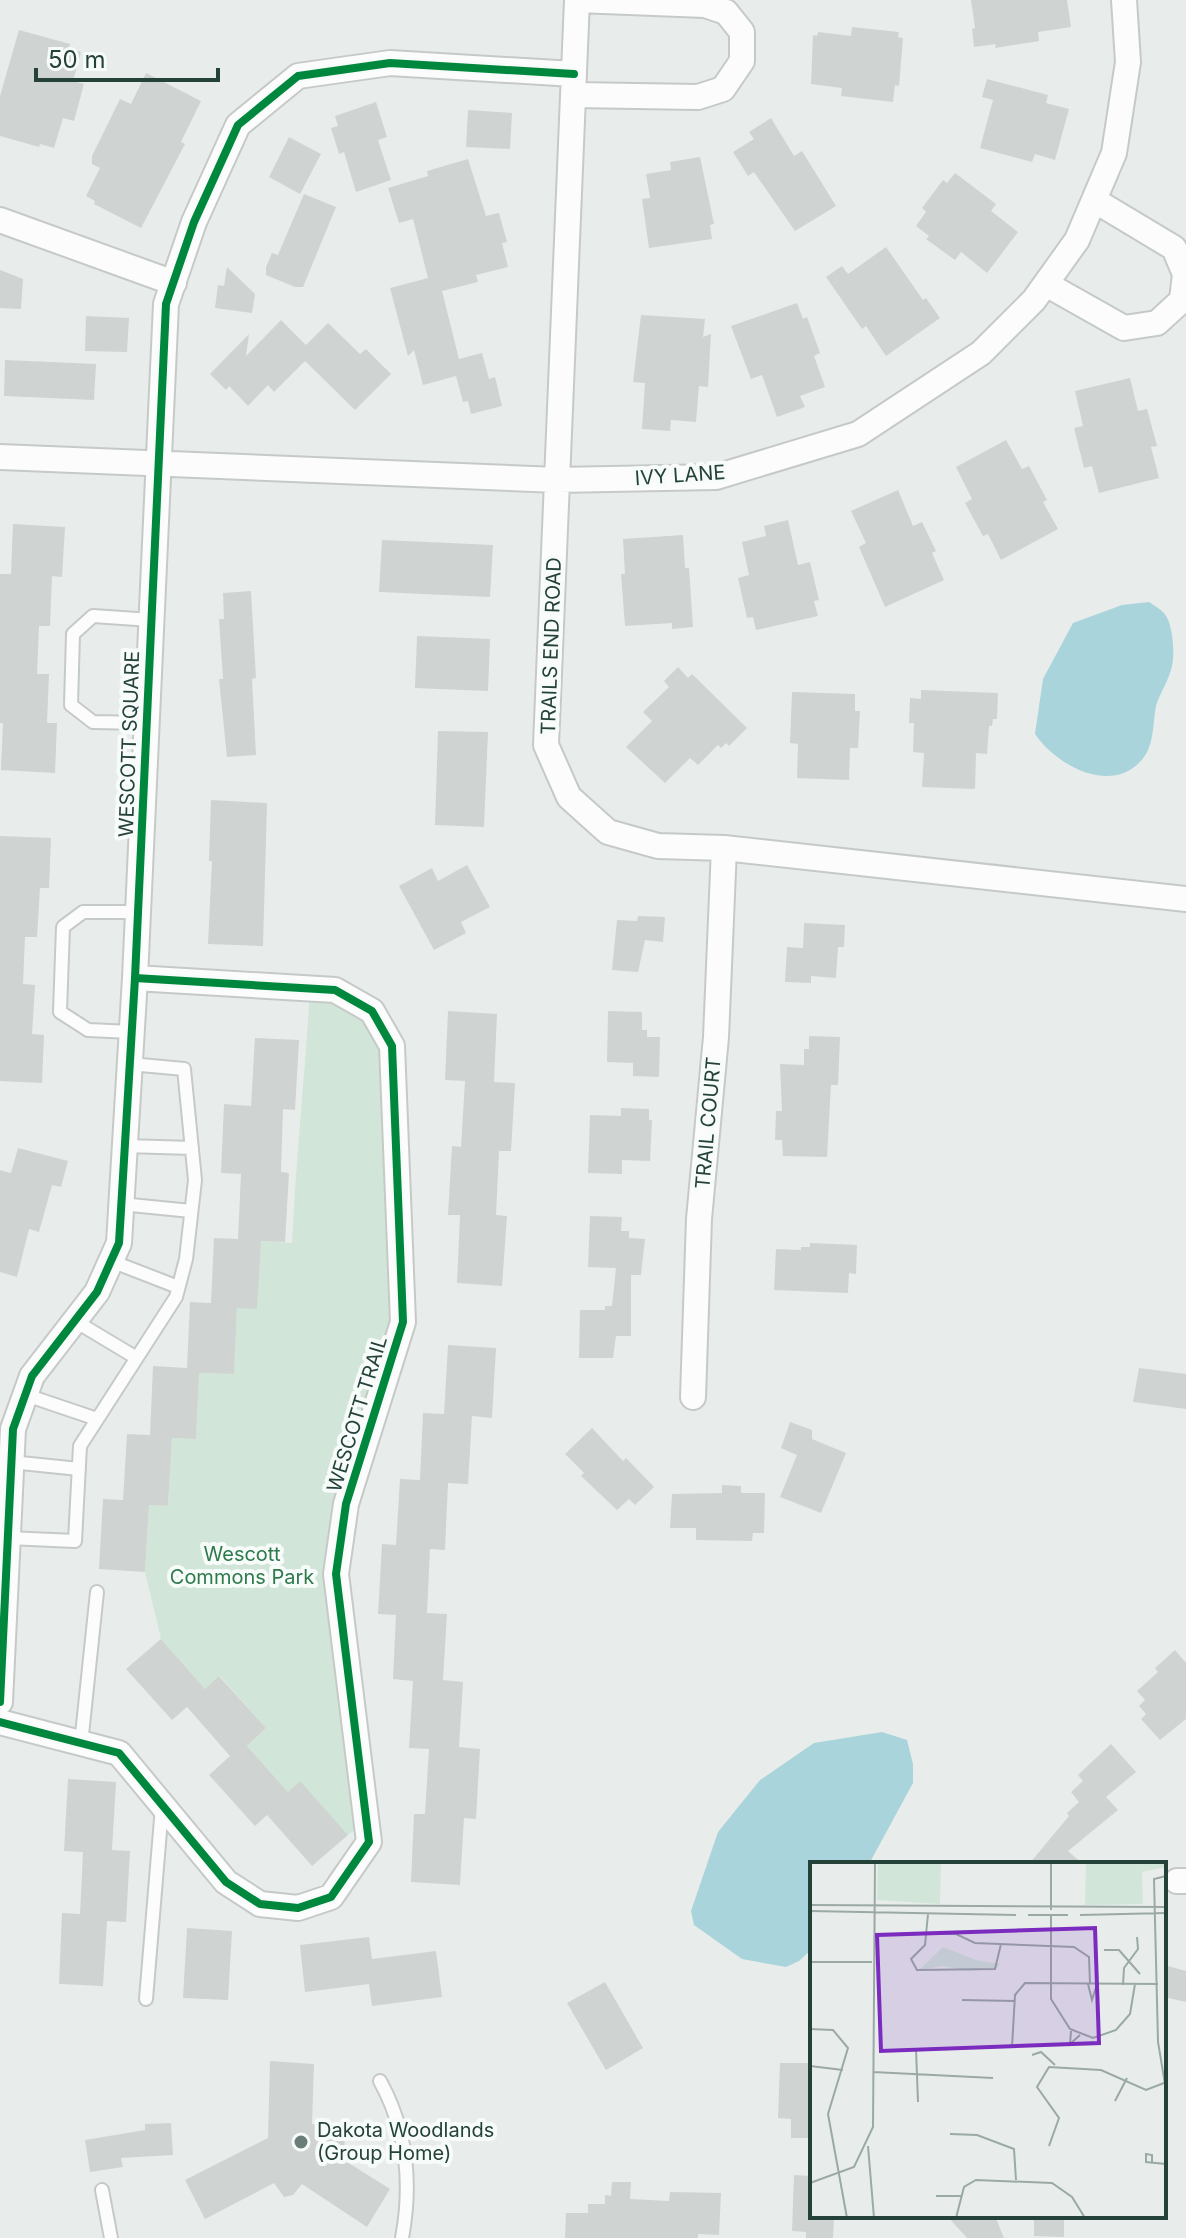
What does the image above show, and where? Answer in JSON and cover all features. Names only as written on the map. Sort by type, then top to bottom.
[{"type":"street","name":"WESCOTT SQUARE","points":[[0,1702],[13,1429],[32,1376],[97,1292],[119,1243],[135,978],[166,304],[194,222],[238,125],[298,76],[390,63],[698,97],[723,89],[742,61],[742,32],[726,12],[705,5],[577,0]]},
{"type":"street","name":"TRAILS END ROAD","points":[[577,0],[546,745],[569,797],[608,832],[658,846],[724,848],[1186,899]]},
{"type":"street","name":"IVY LANE","points":[[0,457],[557,480],[716,477],[858,434],[981,353],[1034,300],[1077,240],[1114,153],[1128,62],[1124,0]]},
{"type":"street","points":[[1046,284],[1124,328],[1157,323],[1182,300],[1185,274],[1174,248],[1094,200]]},
{"type":"street","points":[[0,220],[174,283]]},
{"type":"street","name":"TRAIL COURT","points":[[693,1397],[699,1219],[716,1037],[724,848]]},
{"type":"street","name":"WESCOTT TRAIL","points":[[0,1722],[119,1753],[226,1882],[260,1904],[298,1908],[331,1897],[369,1842],[336,1574],[346,1504],[403,1322],[392,1046],[372,1011],[335,990],[135,978]]},
{"type":"lane","points":[[146,723],[93,722],[71,705],[73,634],[93,616],[151,620]]},
{"type":"lane","points":[[132,1032],[88,1030],[60,1012],[63,927],[83,912],[138,912]]},
{"type":"lane","points":[[8,1538],[75,1541],[80,1446],[176,1297],[186,1259],[195,1180],[184,1069],[130,1064]]},
{"type":"lane","points":[[125,1146],[192,1148]]},
{"type":"lane","points":[[121,1204],[191,1211]]},
{"type":"lane","points":[[111,1261],[178,1287]]},
{"type":"lane","points":[[75,1321],[135,1357]]},
{"type":"lane","points":[[26,1395],[97,1419]]},
{"type":"lane","points":[[11,1462],[79,1469]]},
{"type":"lane","points":[[81,1744],[97,1592]]},
{"type":"lane","points":[[146,1999],[163,1806]]},
{"type":"lane","points":[[380,2081],[391,2102],[406,2156],[409,2203],[402,2238]]},
{"type":"lane","points":[[102,2190],[111,2238]]},
{"type":"green space","name":"Wescott Commons Park","points":[[310,989],[335,990],[392,1046],[403,1322],[336,1574],[367,1822],[346,1836],[288,1792],[247,1746],[266,1728],[220,1676],[205,1689],[161,1639],[145,1572],[149,1505],[168,1506],[172,1438],[196,1439],[199,1373],[234,1374],[237,1308],[261,1241],[292,1243]]},
{"type":"water","points":[[1149,602],[1167,618],[1173,660],[1156,706],[1149,749],[1134,767],[1120,774],[1105,776],[1073,767],[1058,758],[1035,734],[1043,679],[1073,623],[1122,605]]},
{"type":"water","points":[[882,1732],[907,1740],[913,1764],[913,1783],[870,1862],[810,1862],[810,1951],[786,1967],[742,1959],[694,1925],[691,1911],[718,1832],[760,1780],[814,1743]]},
{"type":"building","points":[[971,0],[1067,0],[1071,27],[1038,32],[1039,41],[995,48],[996,44],[974,47]]},
{"type":"building","points":[[852,27],[899,32],[898,37],[903,38],[899,86],[895,85],[893,102],[841,96],[842,88],[811,84],[813,35],[817,36],[818,32],[851,36]]},
{"type":"building","points":[[19,30],[70,44],[69,48],[81,52],[73,81],[84,84],[74,121],[63,118],[54,148],[0,136],[0,96]]},
{"type":"building","points":[[146,73],[201,101],[181,142],[185,144],[141,228],[94,204],[95,201],[86,196],[100,168],[92,164],[92,156],[120,99],[131,104]]},
{"type":"building","points":[[987,79],[1048,95],[1046,103],[1069,109],[1055,160],[1035,154],[1032,162],[980,148],[993,100],[982,97]]},
{"type":"building","points":[[376,102],[387,137],[378,140],[391,180],[356,192],[344,152],[339,154],[331,128],[338,126],[335,116]]},
{"type":"building","points":[[468,110],[512,113],[510,149],[466,147]]},
{"type":"building","points":[[771,118],[794,156],[802,151],[836,206],[795,231],[754,172],[748,176],[733,152],[754,139],[749,132]]},
{"type":"building","points":[[289,137],[321,154],[300,194],[269,177]]},
{"type":"building","points":[[700,157],[714,224],[710,225],[712,239],[649,248],[642,199],[650,198],[646,174],[671,170],[670,162]]},
{"type":"building","points":[[468,159],[486,216],[499,213],[507,242],[502,243],[508,267],[476,275],[478,282],[442,291],[459,359],[482,353],[489,379],[495,377],[502,406],[471,414],[468,401],[463,402],[456,376],[423,385],[414,350],[408,356],[390,288],[428,278],[413,219],[399,223],[388,188],[428,176],[427,171]]},
{"type":"building","points":[[955,173],[996,204],[991,211],[1018,232],[987,273],[961,252],[955,260],[926,239],[929,236],[916,226],[926,212],[922,208],[943,180],[947,183]]},
{"type":"building","points":[[304,194],[336,207],[303,287],[295,287],[266,275],[266,267],[272,253],[278,255]]},
{"type":"building","points":[[886,247],[923,300],[926,298],[940,318],[886,356],[866,326],[862,329],[826,277],[842,266],[848,274]]},
{"type":"building","points":[[227,267],[255,294],[252,313],[215,308],[218,285],[224,286]]},
{"type":"building","points":[[0,270],[23,279],[21,309],[0,308]]},
{"type":"building","points":[[797,303],[803,319],[807,317],[820,353],[814,356],[825,387],[800,396],[805,407],[777,417],[762,375],[751,379],[731,326]]},
{"type":"building","points":[[641,315],[705,319],[703,337],[711,334],[708,387],[699,386],[696,422],[671,420],[670,431],[642,429],[645,383],[633,382]]},
{"type":"building","points":[[86,316],[129,318],[127,352],[85,351]]},
{"type":"building","points":[[281,320],[306,345],[328,323],[360,354],[366,349],[391,374],[355,410],[305,361],[274,392],[268,385],[248,406],[229,386],[226,390],[210,374],[249,334],[246,356]]},
{"type":"building","points":[[5,360],[96,364],[94,400],[4,396]]},
{"type":"building","points":[[1130,378],[1138,411],[1147,409],[1157,446],[1151,447],[1159,478],[1099,493],[1092,466],[1084,468],[1074,428],[1083,426],[1075,391]]},
{"type":"building","points":[[1006,440],[1022,469],[1029,466],[1058,529],[1001,560],[988,534],[983,536],[965,503],[972,499],[956,467]]},
{"type":"building","points":[[898,490],[913,526],[922,522],[936,551],[932,553],[944,580],[885,607],[859,547],[866,543],[851,511]]},
{"type":"building","points":[[788,520],[798,565],[810,562],[819,600],[814,601],[818,616],[756,630],[753,617],[747,618],[738,578],[749,575],[742,542],[766,536],[764,526]]},
{"type":"building","points":[[13,524],[65,527],[62,577],[52,576],[50,626],[39,626],[37,674],[49,674],[47,723],[57,723],[55,773],[1,770],[0,574],[11,574]]},
{"type":"building","points":[[683,535],[693,627],[672,629],[672,623],[625,626],[621,574],[625,574],[623,539]]},
{"type":"building","points":[[382,540],[493,545],[490,597],[379,592]]},
{"type":"building","points":[[251,591],[256,755],[227,757],[219,679],[223,679],[219,619],[224,619],[223,593]]},
{"type":"building","points":[[417,636],[490,639],[488,691],[415,688]]},
{"type":"building","points":[[678,667],[688,678],[692,674],[747,728],[729,746],[726,743],[721,748],[718,745],[698,765],[690,758],[665,783],[626,747],[652,721],[643,712],[669,687],[664,681]]},
{"type":"building","points":[[921,690],[998,693],[997,719],[993,719],[992,726],[989,726],[987,754],[976,753],[975,789],[922,787],[924,753],[913,752],[914,723],[909,723],[910,698],[921,699]]},
{"type":"building","points":[[792,692],[855,694],[855,711],[860,711],[858,748],[850,748],[849,780],[797,778],[798,744],[790,743]]},
{"type":"building","points":[[438,731],[488,732],[484,827],[435,825]]},
{"type":"building","points":[[211,800],[267,803],[263,946],[208,944]]},
{"type":"building","points":[[0,836],[51,838],[49,888],[40,888],[37,937],[25,937],[23,984],[35,985],[32,1034],[44,1035],[42,1083],[0,1081]]},
{"type":"building","points":[[467,865],[490,907],[461,922],[466,933],[434,950],[399,886],[432,868],[438,881]]},
{"type":"building","points":[[638,916],[665,917],[663,942],[645,940],[638,972],[612,970],[617,920],[637,921]]},
{"type":"building","points":[[804,923],[845,925],[844,947],[838,947],[836,978],[811,976],[811,983],[785,982],[787,947],[803,948]]},
{"type":"building","points":[[448,1011],[497,1014],[494,1082],[515,1083],[511,1151],[499,1151],[496,1215],[507,1216],[502,1286],[457,1283],[460,1215],[448,1215],[452,1146],[461,1147],[465,1081],[445,1080]]},
{"type":"building","points":[[608,1011],[642,1012],[642,1030],[647,1030],[647,1037],[660,1037],[659,1077],[633,1076],[633,1063],[607,1062]]},
{"type":"building","points":[[809,1036],[840,1037],[838,1085],[831,1085],[827,1157],[783,1156],[782,1140],[775,1140],[776,1111],[782,1111],[780,1064],[804,1065],[804,1049],[809,1049]]},
{"type":"building","points":[[255,1038],[299,1040],[295,1110],[283,1109],[281,1172],[289,1173],[285,1242],[261,1241],[257,1309],[237,1308],[234,1374],[199,1373],[196,1439],[172,1438],[168,1506],[149,1505],[145,1572],[99,1569],[103,1499],[123,1500],[127,1434],[150,1435],[153,1366],[187,1368],[190,1302],[211,1303],[214,1238],[238,1239],[241,1174],[221,1173],[224,1104],[251,1106]]},
{"type":"building","points":[[621,1108],[649,1109],[649,1120],[652,1120],[650,1161],[622,1160],[622,1174],[588,1173],[590,1115],[621,1116]]},
{"type":"building","points":[[18,1148],[68,1161],[61,1187],[52,1185],[39,1232],[29,1229],[17,1277],[0,1272],[0,1170],[11,1173]]},
{"type":"building","points":[[590,1216],[622,1217],[621,1231],[629,1231],[629,1238],[645,1239],[641,1275],[631,1275],[631,1336],[616,1336],[613,1358],[579,1358],[580,1310],[605,1310],[605,1306],[612,1306],[616,1268],[588,1267]]},
{"type":"building","points":[[810,1243],[857,1245],[856,1274],[849,1273],[848,1293],[774,1290],[776,1249],[801,1250],[801,1247],[810,1247]]},
{"type":"building","points":[[448,1345],[496,1348],[492,1418],[472,1416],[468,1484],[448,1483],[445,1550],[430,1549],[427,1613],[447,1614],[443,1680],[463,1682],[459,1747],[480,1749],[476,1819],[464,1818],[460,1885],[411,1882],[414,1814],[425,1814],[429,1749],[409,1748],[413,1681],[393,1679],[396,1615],[378,1614],[382,1544],[396,1545],[400,1479],[420,1480],[423,1413],[444,1414]]},
{"type":"building","points":[[1139,1368],[1186,1374],[1186,1409],[1133,1402]]},
{"type":"building","points":[[790,1422],[812,1430],[812,1439],[846,1453],[821,1513],[780,1497],[797,1455],[781,1448]]},
{"type":"building","points":[[592,1428],[623,1461],[626,1458],[654,1487],[635,1505],[629,1499],[617,1510],[581,1476],[584,1473],[565,1454]]},
{"type":"building","points":[[722,1485],[741,1486],[741,1493],[765,1493],[764,1533],[753,1533],[752,1541],[696,1540],[696,1528],[670,1528],[672,1494],[722,1493]]},
{"type":"building","points":[[161,1639],[205,1689],[219,1676],[266,1728],[247,1746],[288,1792],[300,1781],[348,1835],[312,1866],[267,1815],[255,1826],[209,1775],[230,1756],[187,1707],[172,1720],[126,1669]]},
{"type":"building","points":[[1175,1650],[1186,1663],[1186,1719],[1160,1740],[1141,1719],[1146,1714],[1139,1706],[1145,1700],[1137,1691],[1158,1672],[1155,1668]]},
{"type":"building","points":[[1111,1744],[1136,1772],[1106,1797],[1118,1810],[1068,1851],[1081,1862],[1031,1862],[1069,1816],[1067,1813],[1079,1802],[1071,1792],[1083,1781],[1078,1775]]},
{"type":"building","points":[[68,1779],[116,1782],[112,1850],[130,1851],[126,1922],[107,1921],[103,1986],[59,1984],[62,1913],[80,1914],[83,1852],[64,1851]]},
{"type":"building","points":[[187,1928],[232,1931],[228,2000],[183,1998]]},
{"type":"building","points":[[369,1937],[372,1959],[436,1951],[442,1997],[372,2006],[369,1984],[305,1992],[300,1945]]},
{"type":"building","points":[[1166,1966],[1186,1971],[1186,2002],[1166,1997]]},
{"type":"building","points":[[605,1982],[643,2048],[606,2070],[567,2003]]},
{"type":"building","name":"Dakota Woodlands (Group Home)","points":[[270,2061],[314,2064],[312,2124],[345,2127],[344,2160],[390,2189],[367,2227],[302,2184],[293,2195],[284,2197],[274,2183],[205,2219],[185,2180],[268,2138]]},
{"type":"building","points":[[780,2063],[810,2063],[810,2138],[791,2138],[791,2119],[778,2118]]},
{"type":"building","points":[[171,2123],[173,2155],[121,2158],[123,2167],[90,2172],[85,2140],[145,2130],[145,2124]]},
{"type":"building","points":[[794,2175],[810,2176],[810,2218],[834,2218],[833,2238],[806,2238],[806,2232],[792,2231]]},
{"type":"building","points":[[612,2182],[631,2182],[630,2199],[669,2201],[670,2192],[721,2193],[719,2235],[698,2234],[698,2238],[565,2238],[566,2213],[588,2213],[588,2204],[605,2204],[605,2195],[611,2196]]},
{"type":"building","points":[[949,2218],[996,2218],[1004,2238],[967,2238]]},
{"type":"building","points":[[1034,2218],[1064,2218],[1064,2237],[1034,2236]]},
{"type":"cycle path","points":[[0,1702],[13,1429],[32,1376],[97,1292],[119,1243],[135,978],[166,304],[194,222],[238,125],[298,76],[390,63],[574,74]]},
{"type":"cycle path","points":[[0,1722],[119,1753],[226,1882],[260,1904],[298,1908],[331,1897],[369,1842],[336,1574],[346,1504],[403,1322],[392,1046],[372,1011],[335,990],[135,978]]},
{"type":"place","name":"Dakota Woodlands (Group Home)","points":[[301,2142]]}]
